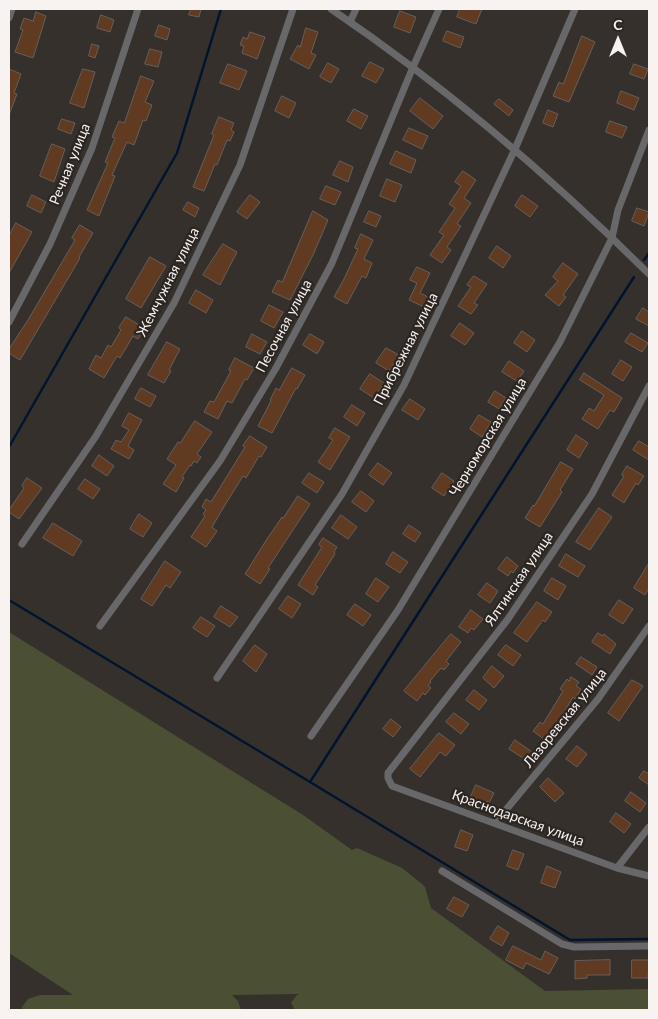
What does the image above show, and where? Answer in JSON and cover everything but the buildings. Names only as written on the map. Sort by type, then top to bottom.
[{"type":"street","points":[[9,18],[12,9]]},
{"type":"street","name":"Речная улица","points":[[9,322],[50,244],[92,148],[138,9]]},
{"type":"street","name":"Жемчужная улица","points":[[22,544],[96,436],[174,303],[240,165],[293,9]]},
{"type":"street","points":[[331,9],[413,67],[515,149],[649,274]]},
{"type":"street","points":[[350,22],[356,9]]},
{"type":"street","name":"Песочная улица","points":[[100,626],[220,461],[276,368],[332,263],[439,9]]},
{"type":"street","name":"Прибрежная улица","points":[[217,678],[342,494],[404,385],[515,149],[575,9]]},
{"type":"street","name":"Черноморская улица","points":[[311,736],[398,610],[560,342],[612,238],[618,210],[649,130]]},
{"type":"street","name":"Ялтинская улица","points":[[388,773],[508,619],[592,494],[649,386]]},
{"type":"street","name":"Лазоревская улица","points":[[495,823],[598,700],[649,626]]},
{"type":"street","name":"Краснодарская улица","points":[[388,773],[392,786],[617,868],[649,876]]},
{"type":"street","points":[[617,868],[649,827]]},
{"type":"street","points":[[442,871],[562,944],[574,948],[649,946]]},
{"type":"green space","points":[[9,632],[303,815],[352,850],[357,848],[402,868],[425,887],[431,908],[545,991],[649,989],[649,1010],[295,1010],[291,1003],[299,994],[232,995],[238,1001],[241,1010],[23,1010],[22,1007],[28,999],[40,995],[73,995],[9,953]]},
{"type":"waterway","points":[[9,447],[177,153],[221,9]]},
{"type":"waterway","points":[[644,260],[649,253]]},
{"type":"waterway","points":[[9,600],[310,782],[634,277]]},
{"type":"waterway","points":[[310,782],[570,940],[649,939]]}]
